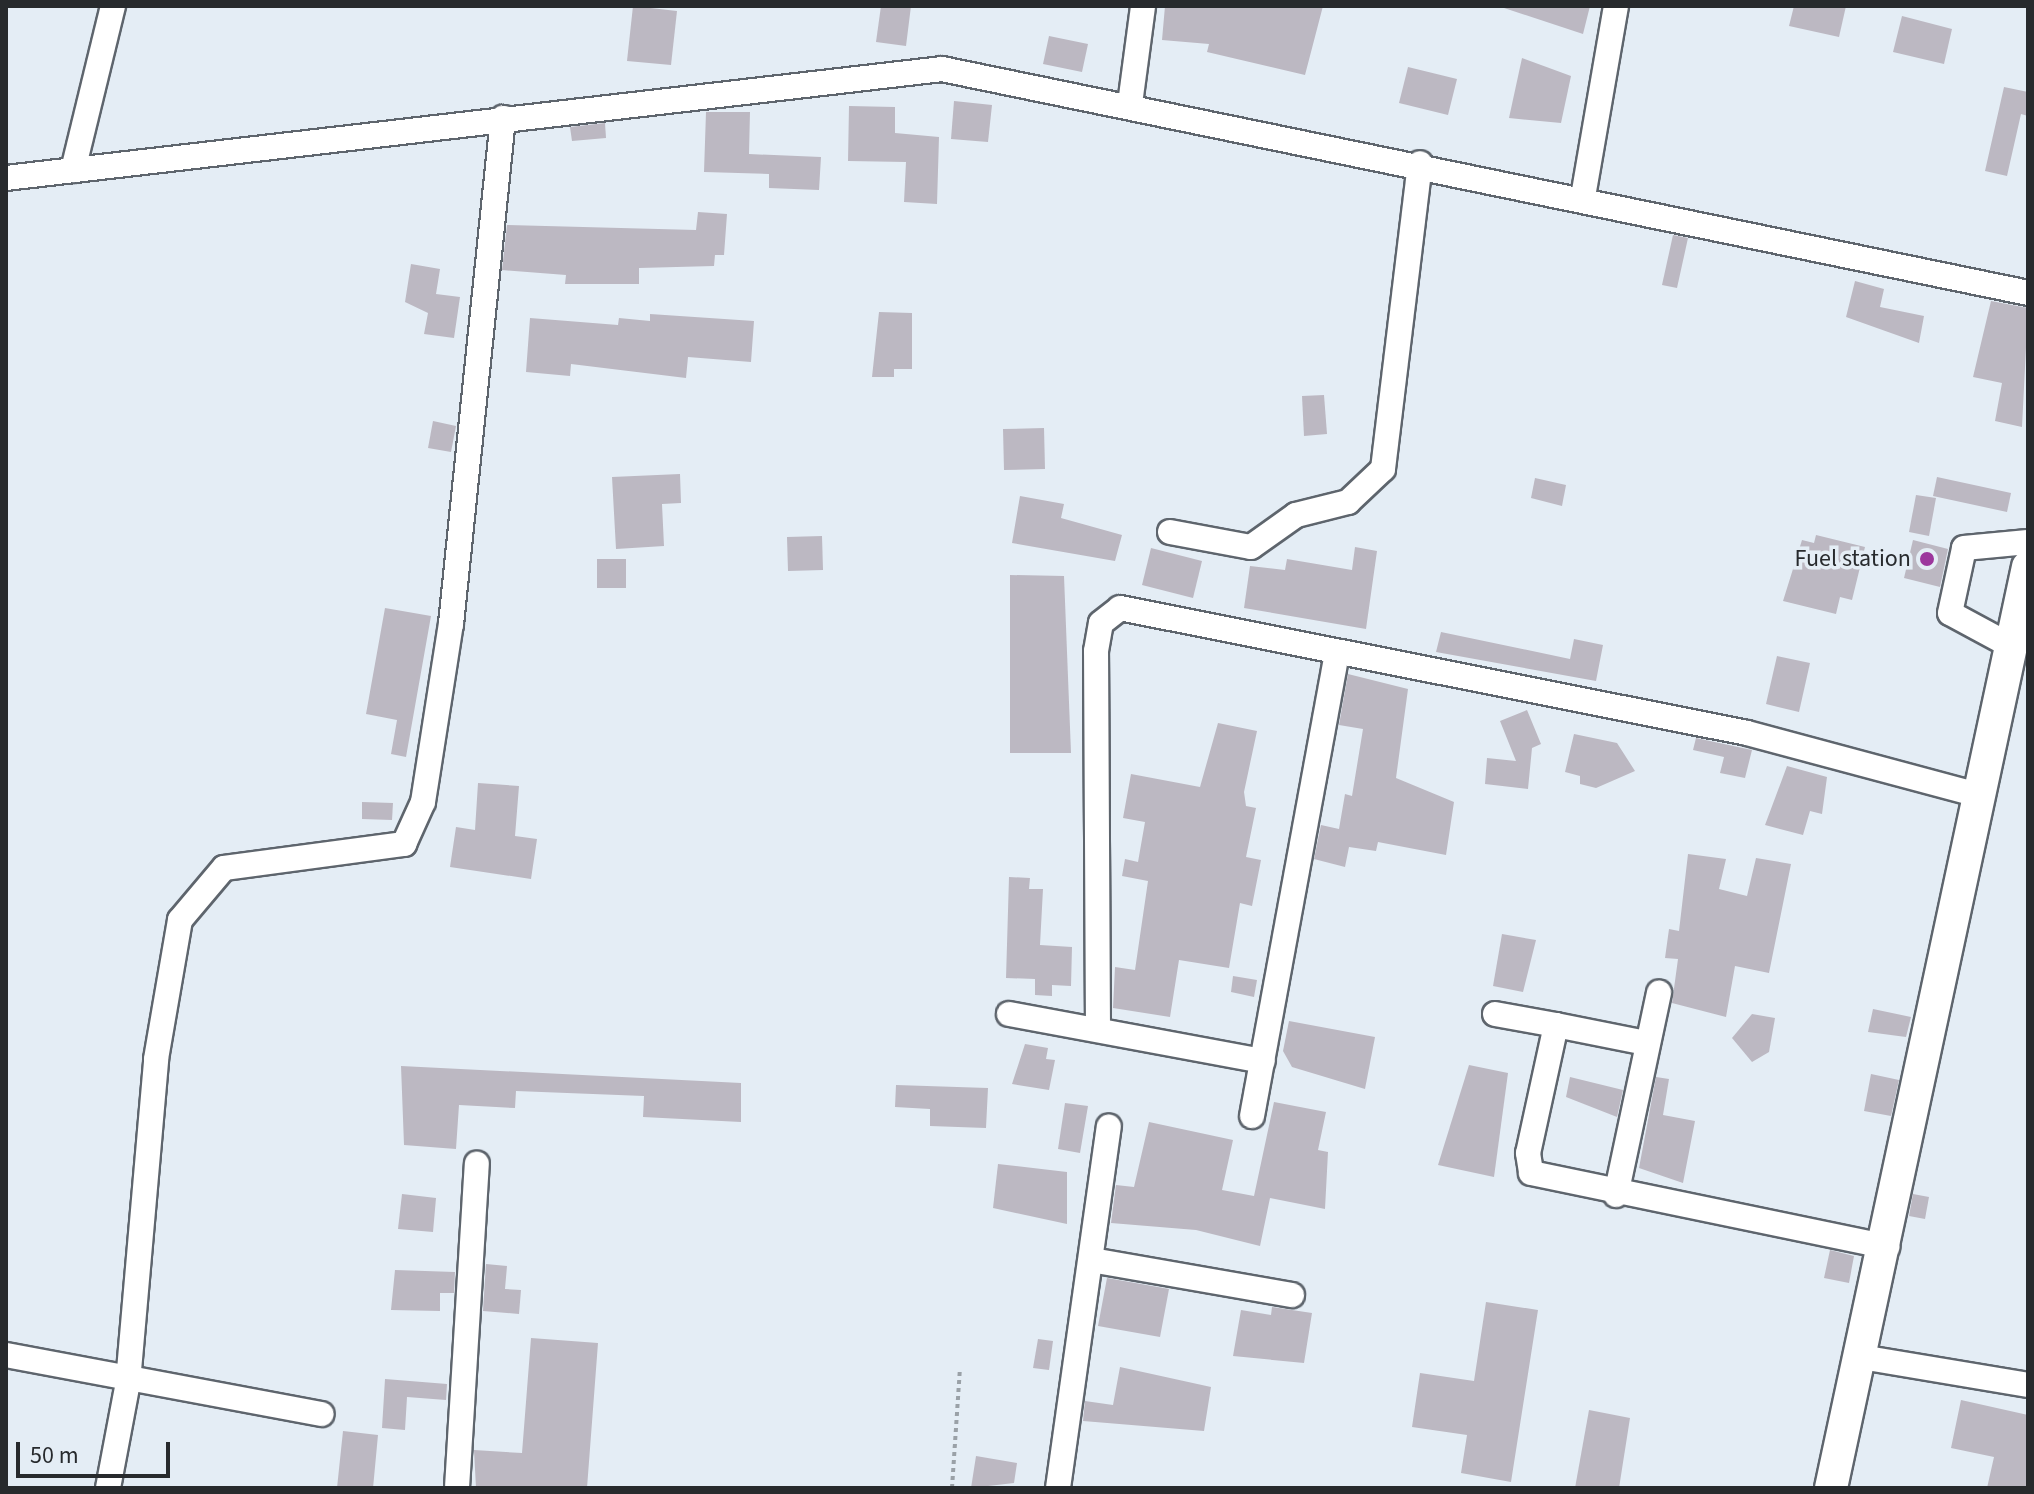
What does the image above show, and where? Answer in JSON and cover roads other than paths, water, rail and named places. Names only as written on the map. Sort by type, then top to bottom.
[{"type":"main road","points":[[1831,1488],[1887,1247],[2028,567]]},
{"type":"street","points":[[73,170],[113,6]]},
{"type":"street","points":[[1130,104],[1143,6]]},
{"type":"street","points":[[1583,197],[1616,6]]},
{"type":"street","points":[[6,178],[918,68],[1130,104],[2028,293]]},
{"type":"street","points":[[108,1488],[128,1382],[156,1059],[180,920],[224,868],[404,844],[423,802],[451,624],[503,118]]},
{"type":"street","points":[[1170,532],[1251,547],[1296,515],[1348,502],[1383,469],[1420,163]]},
{"type":"street","points":[[2011,646],[1950,613],[1964,548],[2028,542]]},
{"type":"street","points":[[1098,1029],[1101,623],[1120,608],[1136,607],[1337,652],[1747,733],[1979,795]]},
{"type":"street","points":[[1252,1116],[1337,652]]},
{"type":"street","points":[[1616,1195],[1659,993]]},
{"type":"street","points":[[1009,1014],[1263,1061]]},
{"type":"street","points":[[1495,1014],[1646,1043]]},
{"type":"street","points":[[1556,1025],[1528,1164],[1539,1179],[1887,1247]]},
{"type":"street","points":[[1058,1488],[1109,1127]]},
{"type":"street","points":[[457,1488],[477,1164]]},
{"type":"street","points":[[1091,1260],[1292,1295]]},
{"type":"street","points":[[6,1355],[128,1382],[322,1414]]},
{"type":"street","points":[[1861,1357],[2028,1385]]},
{"type":"place","name":"Fuel station","points":[[1927,559]]}]
